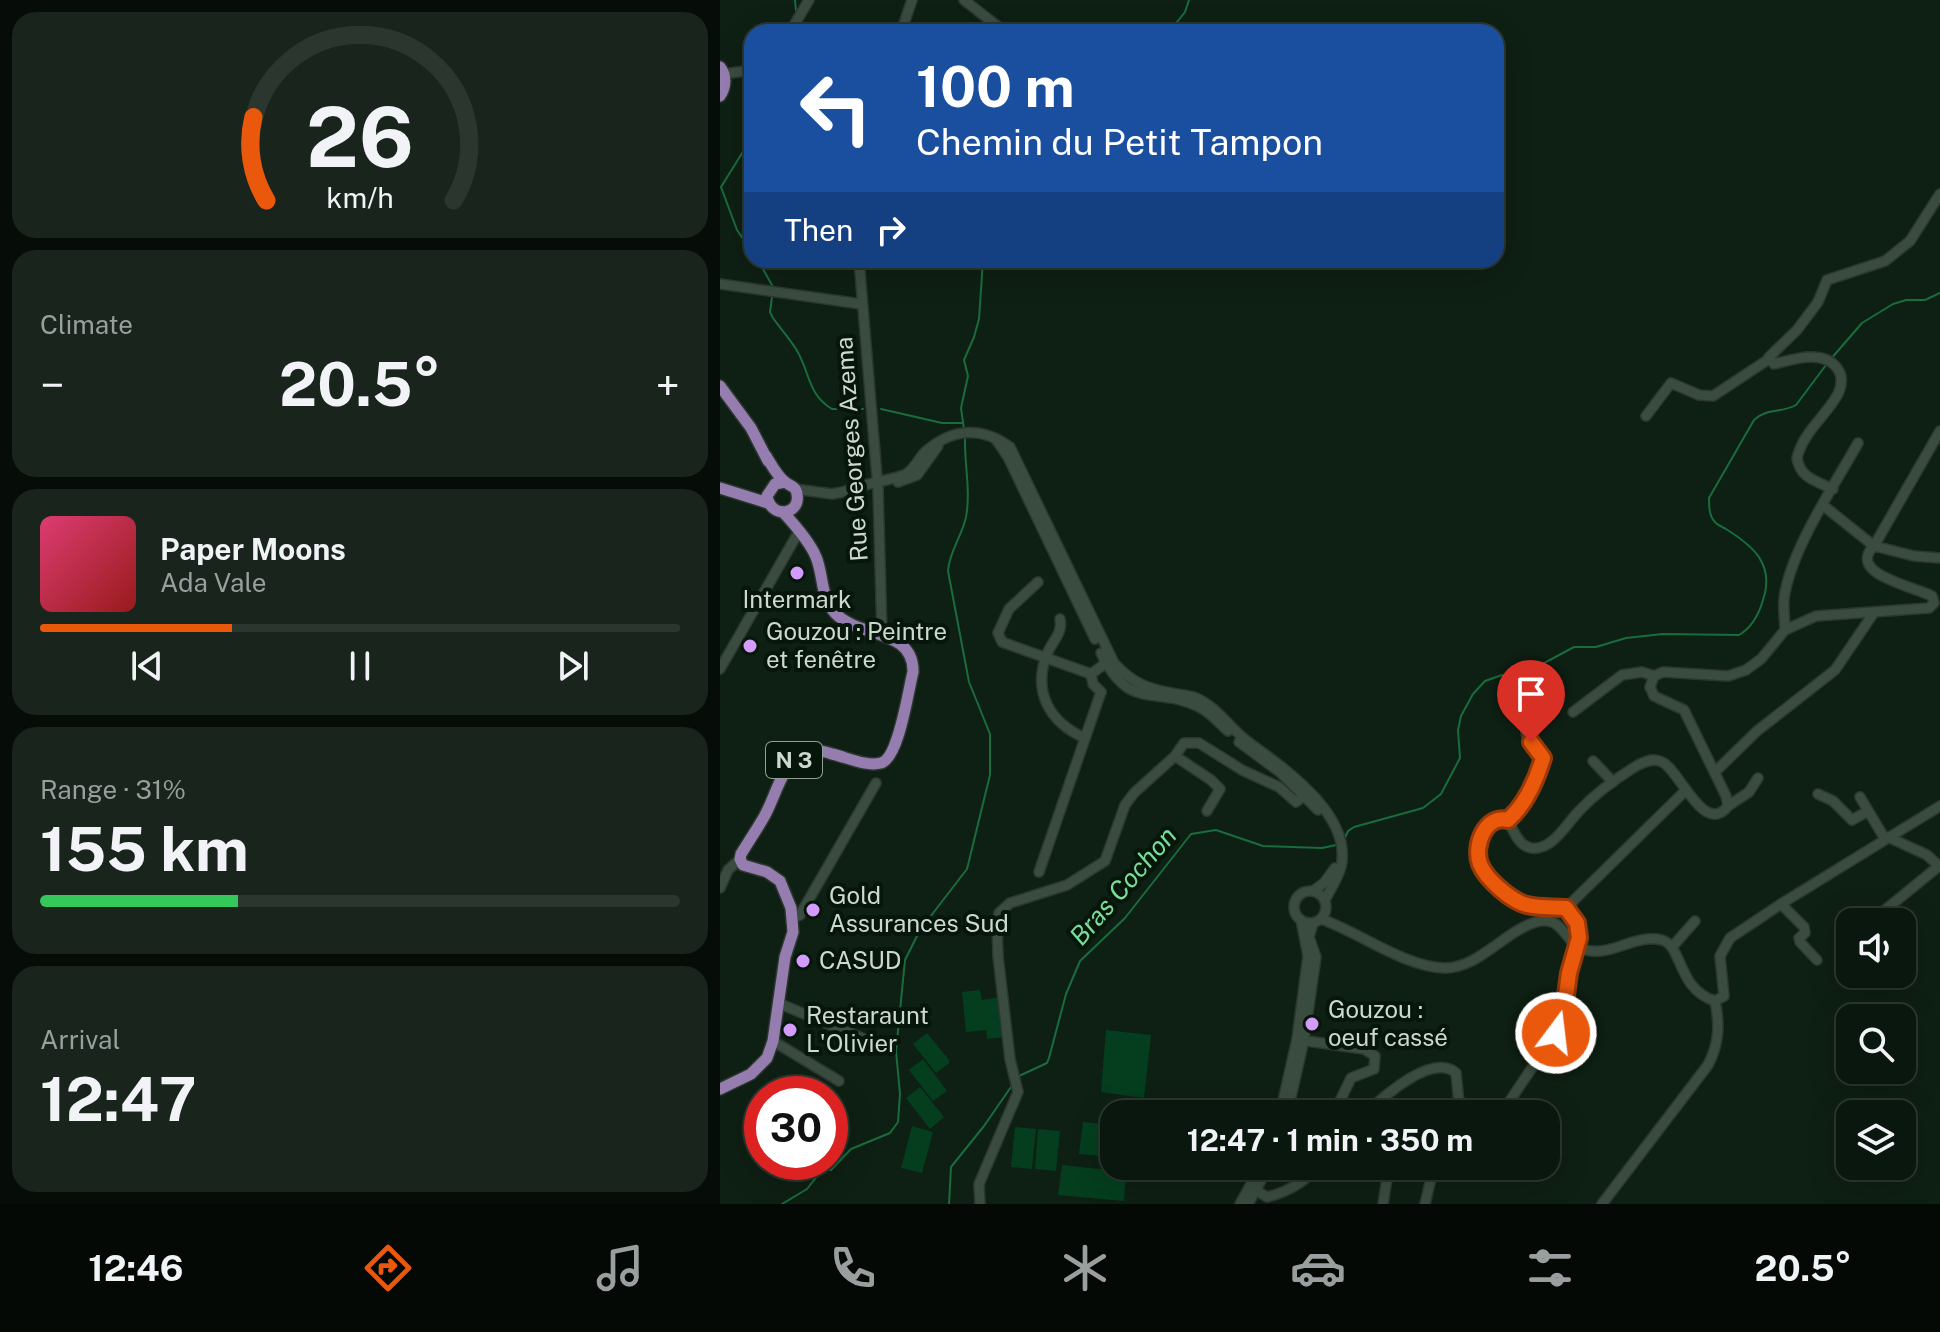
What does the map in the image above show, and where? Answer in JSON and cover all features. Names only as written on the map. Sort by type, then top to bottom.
[{"type":"main road","points":[[720,96],[725,86],[722,70]]},
{"type":"main road","points":[[721,391],[751,428],[788,488],[788,515]]},
{"type":"main road","points":[[720,488],[765,499],[788,488]]},
{"type":"main road","name":"N 3","points":[[740,859],[795,759],[805,752],[816,751],[878,764],[893,753],[913,661],[906,647],[842,619],[833,611],[823,592],[816,555],[788,515],[774,510],[765,499]]},
{"type":"main road","points":[[720,1089],[751,1074],[767,1058],[773,1041],[785,957],[793,932],[793,918],[780,881],[767,872],[748,868],[740,859]]},
{"type":"street","points":[[795,24],[809,0]]},
{"type":"street","points":[[904,24],[912,0]]},
{"type":"street","points":[[964,0],[995,24]]},
{"type":"street","points":[[722,70],[744,70]]},
{"type":"street","points":[[1646,416],[1671,383],[1699,395],[1713,396],[1769,359],[1770,354],[1797,330],[1818,302],[1827,280],[1885,261],[1910,241],[1940,194]]},
{"type":"street","name":"Rue Georges Azema","points":[[859,268],[877,483],[882,635]]},
{"type":"street","points":[[720,284],[861,304]]},
{"type":"street","points":[[1769,359],[1774,364],[1812,357],[1829,360],[1842,375],[1838,393],[1809,432],[1797,458],[1803,473],[1812,481],[1833,489]]},
{"type":"street","points":[[788,488],[832,494],[910,479],[917,475],[943,440],[952,434],[968,430],[988,435],[1008,457],[1125,687],[1203,709],[1241,744],[1306,794],[1338,835],[1341,866],[1309,937],[1316,957],[1289,1100]]},
{"type":"street","points":[[1573,712],[1622,675],[1642,672],[1654,676],[1663,672],[1728,676],[1746,670],[1761,659],[1785,630],[1816,616],[1927,609],[1934,603],[1930,595],[1875,573],[1867,562],[1869,551],[1940,431]]},
{"type":"street","points":[[1785,630],[1784,599],[1790,574],[1858,443]]},
{"type":"street","points":[[1824,506],[1874,546],[1914,556],[1940,558]]},
{"type":"street","points":[[720,669],[798,533]]},
{"type":"street","points":[[1038,582],[1009,609],[998,633],[1002,642],[1091,674],[1115,669]]},
{"type":"street","points":[[1715,772],[1757,731],[1835,670],[1873,614]]},
{"type":"street","points":[[1060,619],[1061,632],[1046,657],[1042,683],[1046,703],[1058,722],[1085,738]]},
{"type":"street","points":[[1039,872],[1101,692],[1115,669]]},
{"type":"street","points":[[1091,674],[1093,684],[1101,692]]},
{"type":"street","points":[[1654,676],[1650,687],[1654,696],[1684,710],[1728,806]]},
{"type":"street","points":[[1528,721],[1526,734],[1543,758],[1521,807],[1508,820],[1493,820],[1485,828],[1478,859],[1483,870],[1513,899],[1527,905],[1566,908],[1685,791]]},
{"type":"street","points":[[980,1204],[979,1184],[1018,1092],[1010,1059],[997,923],[999,913],[1010,903],[1067,885],[1105,861],[1119,817],[1134,793],[1175,756],[1184,743],[1194,741],[1242,770],[1279,787],[1296,802],[1306,794]]},
{"type":"street","points":[[1175,756],[1220,789],[1207,811]]},
{"type":"street","points":[[1508,820],[1522,844],[1532,848],[1547,845],[1580,810],[1613,782],[1640,764],[1657,760],[1668,765],[1685,791],[1703,809],[1715,814],[1723,812],[1749,792],[1758,778]]},
{"type":"street","points":[[1593,761],[1613,782]]},
{"type":"street","points":[[793,918],[800,915],[876,783]]},
{"type":"street","points":[[1818,794],[1833,801],[1852,820],[1868,811]]},
{"type":"street","points":[[1860,797],[1886,838],[1927,855],[1940,867],[1888,908]]},
{"type":"street","points":[[1301,920],[1340,926],[1404,957],[1445,968],[1468,961],[1511,934],[1539,921],[1547,920],[1561,926],[1576,946],[1582,949],[1600,951],[1654,939],[1667,942],[1672,947],[1691,986],[1715,1001],[1722,998],[1725,992],[1720,963],[1726,943],[1740,930],[1940,806]]},
{"type":"street","points":[[1284,1100],[1300,1040],[1308,956],[1301,920],[1295,912],[1295,901],[1330,877],[1341,854]]},
{"type":"street","points":[[720,888],[728,870],[740,859]]},
{"type":"street","points":[[1313,891],[1340,926]]},
{"type":"street","points":[[1781,904],[1804,927],[1805,933],[1799,938],[1800,942],[1817,960]]},
{"type":"street","points":[[1510,1100],[1560,1026],[1579,931],[1566,908]]},
{"type":"street","points":[[1672,947],[1695,921]]},
{"type":"street","points":[[1602,1204],[1708,1065],[1717,1048],[1719,1020],[1715,1001]]},
{"type":"street","points":[[778,1003],[869,1041]]},
{"type":"street","points":[[1300,1040],[1364,1049],[1375,1056],[1374,1069],[1351,1078],[1340,1100]]},
{"type":"street","points":[[773,1041],[831,1076]]},
{"type":"street","points":[[1381,1100],[1418,1074],[1450,1068],[1456,1073],[1459,1100]]},
{"type":"street","points":[[1248,1204],[1257,1180]]},
{"type":"street","points":[[1240,1204],[1259,1180]]},
{"type":"street","points":[[1254,1188],[1270,1200],[1304,1180]]},
{"type":"street","points":[[1383,1204],[1387,1180]]},
{"type":"street","points":[[1425,1204],[1431,1180]]},
{"type":"green space","points":[[980,990],[982,1000],[1001,997],[1005,1037],[987,1039],[986,1030],[966,1032],[962,992]]},
{"type":"green space","points":[[1106,1030],[1151,1035],[1144,1098],[1101,1092]]},
{"type":"green space","points":[[927,1033],[949,1060],[936,1073],[913,1044]]},
{"type":"green space","points":[[923,1059],[947,1091],[933,1101],[909,1070]]},
{"type":"green space","points":[[920,1087],[944,1117],[930,1129],[906,1098]]},
{"type":"green space","points":[[1083,1122],[1100,1124],[1100,1156],[1079,1154]]},
{"type":"green space","points":[[912,1126],[933,1132],[922,1173],[901,1168]]},
{"type":"green space","points":[[1015,1127],[1036,1129],[1032,1169],[1011,1167]]},
{"type":"green space","points":[[1038,1129],[1060,1131],[1056,1171],[1035,1169]]},
{"type":"green space","points":[[1062,1165],[1100,1169],[1100,1180],[1125,1180],[1124,1201],[1058,1195]]},
{"type":"waterway","points":[[795,0],[796,11]]},
{"type":"waterway","points":[[1175,24],[1185,12],[1189,0]]},
{"type":"waterway","points":[[744,150],[721,187],[744,240]]},
{"type":"waterway","points":[[762,268],[773,287]]},
{"type":"waterway","points":[[964,429],[961,408],[968,376],[964,360],[979,319],[982,268]]},
{"type":"waterway","name":"Bras Cochon","points":[[1830,360],[1862,323],[1893,304],[1925,300],[1940,293]]},
{"type":"waterway","points":[[772,297],[770,312],[801,357],[818,396],[832,409],[863,409]]},
{"type":"waterway","name":"Bras Cochon","points":[[1344,840],[1354,827],[1423,808],[1441,794],[1460,758],[1458,730],[1461,716],[1473,694],[1485,681],[1502,675],[1518,677],[1574,647],[1596,647],[1626,638],[1663,634],[1739,635],[1747,629],[1763,600],[1766,587],[1764,566],[1753,549],[1713,520],[1709,498],[1754,420],[1796,405],[1826,365]]},
{"type":"waterway","points":[[881,409],[942,423],[962,423]]},
{"type":"waterway","points":[[782,1204],[807,1189],[822,1170],[831,1170],[851,1149],[890,1133],[898,1122],[900,1094],[896,1051],[905,960],[920,930],[967,869],[990,775],[990,734],[969,682],[948,571],[967,507],[965,436]]},
{"type":"waterway","name":"Bras Cochon","points":[[1019,1076],[1047,1063],[1066,994],[1080,961],[1125,918],[1191,834],[1216,830],[1263,846],[1322,848],[1336,845]]},
{"type":"waterway","name":"Bras Cochon","points":[[949,1204],[951,1167],[1013,1084]]},
{"type":"place","name":"Intermark","points":[[797,573]]},
{"type":"place","name":"Gouzou : Peintre et fenêtre","points":[[750,646]]},
{"type":"place","name":"Gold Assurances Sud","points":[[813,910]]},
{"type":"place","name":"CASUD","points":[[803,961]]},
{"type":"place","name":"Gouzou : oeuf cassé","points":[[1312,1024]]},
{"type":"place","name":"Restaraunt L'Olivier","points":[[790,1030]]},
{"type":"route","points":[[1531,742],[1543,758],[1533,785],[1515,814],[1508,820],[1493,820],[1485,828],[1478,859],[1483,870],[1513,899],[1527,905],[1566,908],[1577,923],[1579,938],[1569,973],[1563,1018],[1556,1033]]}]
